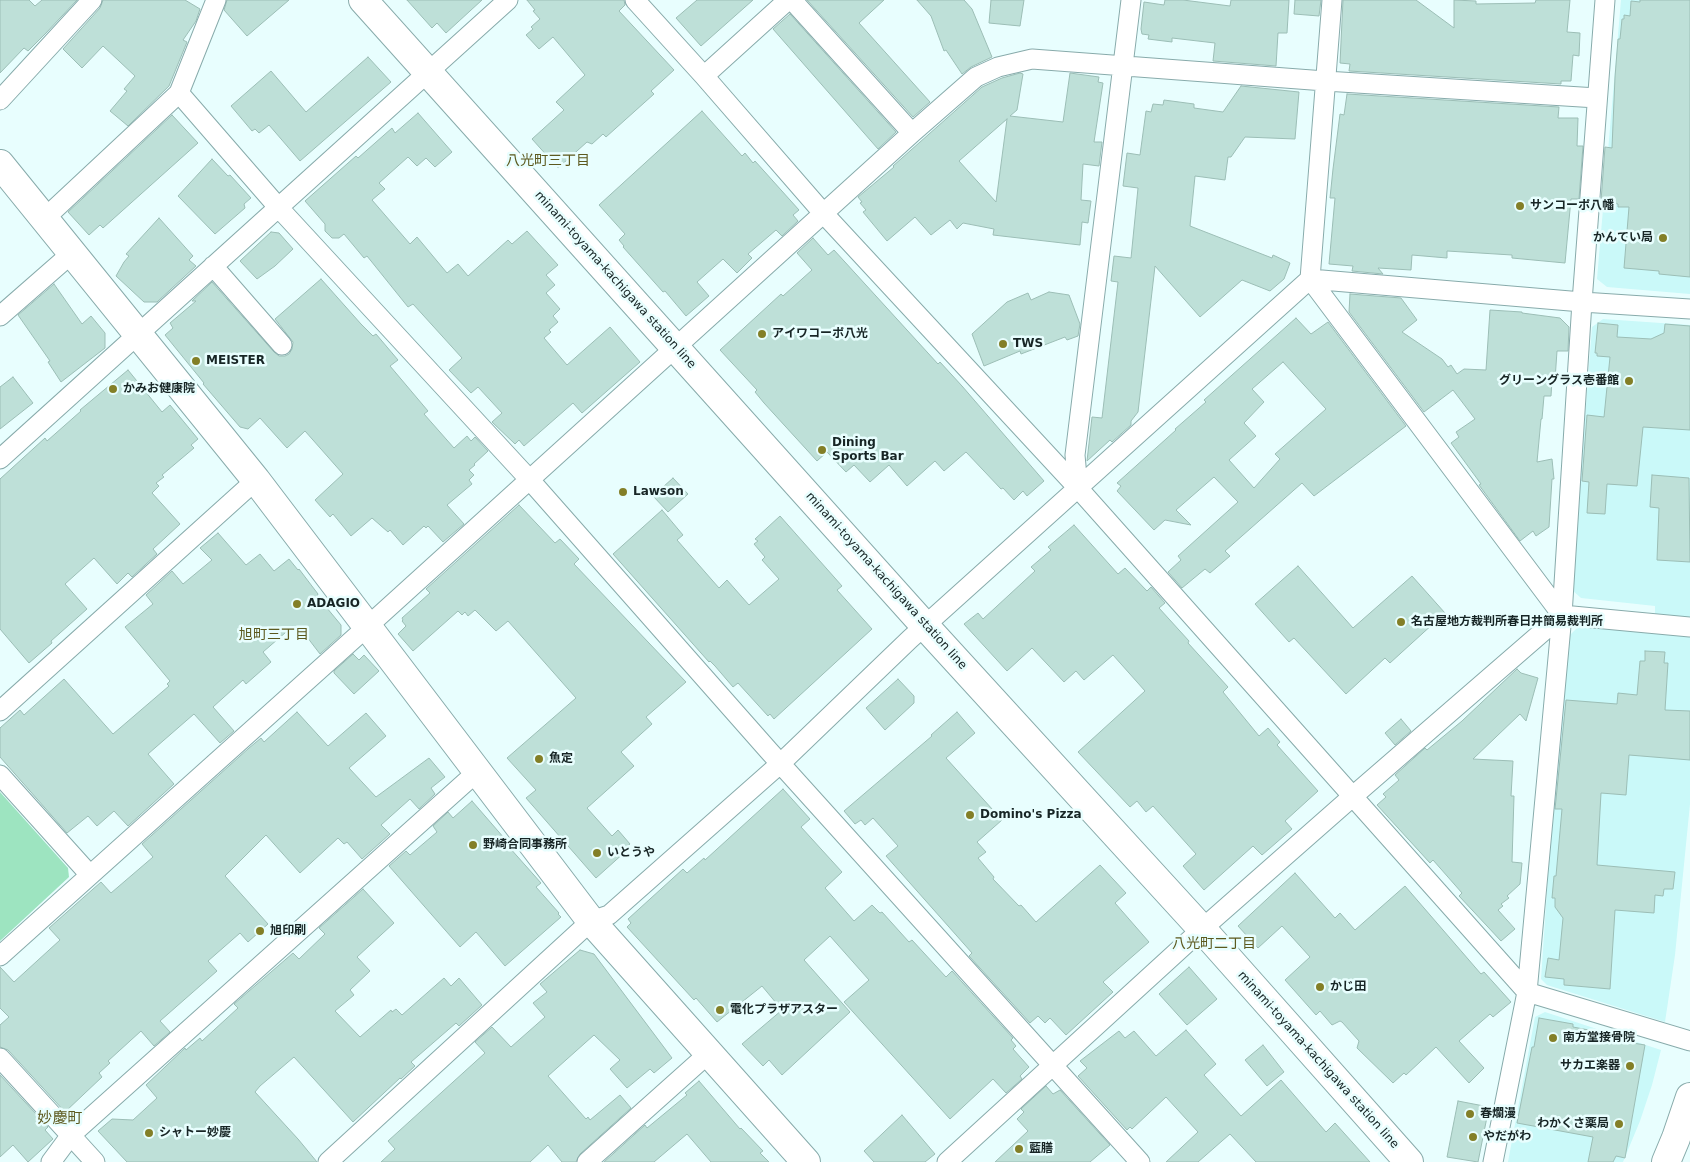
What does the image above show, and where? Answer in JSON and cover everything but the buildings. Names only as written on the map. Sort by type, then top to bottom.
[{"type":"main road","name":"minami-toyama-kachigawa station line","points":[[363,0],[925,626],[1202,929],[1410,1162]]},
{"type":"main road","points":[[0,164],[256,480],[590,921],[806,1162]]},
{"type":"main road","points":[[1666,1162],[1690,1097]]},
{"type":"street","points":[[0,100],[92,0]]},
{"type":"street","points":[[0,459],[508,0]]},
{"type":"street","points":[[634,0],[704,76],[824,214],[1078,488],[1527,992],[1690,1041]]},
{"type":"street","points":[[704,76],[788,0]]},
{"type":"street","points":[[792,0],[912,133]]},
{"type":"street","points":[[1078,488],[1074,455],[1131,0]]},
{"type":"street","points":[[1332,0],[1310,279],[1562,616]]},
{"type":"street","points":[[1494,1162],[1527,992],[1562,616],[1582,302],[1605,0]]},
{"type":"street","points":[[44,219],[179,93],[210,3]]},
{"type":"street","points":[[0,956],[976,77],[998,67],[1032,59],[1326,81],[1597,98]]},
{"type":"street","points":[[179,93],[278,207],[529,479],[781,763],[1140,1162]]},
{"type":"street","points":[[0,316],[71,254]]},
{"type":"street","points":[[213,266],[282,345]]},
{"type":"street","points":[[328,1162],[590,921],[609,915],[781,763],[925,626],[1310,279],[1582,302],[1690,309]]},
{"type":"street","points":[[0,711],[256,480]]},
{"type":"street","points":[[947,1162],[1202,929],[1562,616],[1690,627]]},
{"type":"street","points":[[51,1162],[70,1135],[478,771]]},
{"type":"street","points":[[0,775],[90,875]]},
{"type":"street","points":[[587,1162],[709,1053]]},
{"type":"street","points":[[0,1058],[95,1162]]},
{"type":"shaded area","points":[[1621,0],[1690,0],[1690,294],[1607,287],[1597,279]]},
{"type":"shaded area","points":[[1603,319],[1690,325],[1690,622],[1655,619],[1655,606],[1581,598],[1572,590],[1592,327]]},
{"type":"shaded area","points":[[1578,627],[1690,635],[1690,804],[1675,955],[1665,1022],[1547,985],[1541,979],[1553,803],[1570,635]]},
{"type":"shaded area","points":[[1545,1012],[1661,1050],[1640,1121],[1623,1162],[1508,1162],[1535,1017]]},
{"type":"green space","points":[[0,792],[68,868],[69,877],[0,941]]},
{"type":"place","name":"サンコーポ八幡","points":[[1520,206]]},
{"type":"place","name":"かんてい局","points":[[1663,238]]},
{"type":"place","name":"アイワコーポ八光","points":[[762,334]]},
{"type":"place","name":"TWS","points":[[1003,344]]},
{"type":"place","name":"MEISTER","points":[[196,361]]},
{"type":"place","name":"グリーングラス壱番館","points":[[1629,381]]},
{"type":"place","name":"かみお健康院","points":[[113,389]]},
{"type":"place","name":"Dining Sports Bar","points":[[822,450]]},
{"type":"place","name":"Lawson","points":[[623,492]]},
{"type":"place","name":"ADAGIO","points":[[297,604]]},
{"type":"place","name":"名古屋地方裁判所春日井簡易裁判所","points":[[1401,622]]},
{"type":"place","name":"魚定","points":[[539,759]]},
{"type":"place","name":"Domino's Pizza","points":[[970,815]]},
{"type":"place","name":"野崎合同事務所","points":[[473,845]]},
{"type":"place","name":"いとうや","points":[[597,853]]},
{"type":"place","name":"旭印刷","points":[[260,931]]},
{"type":"place","name":"かじ田","points":[[1320,987]]},
{"type":"place","name":"電化プラザアスター","points":[[720,1010]]},
{"type":"place","name":"南方堂接骨院","points":[[1553,1038]]},
{"type":"place","name":"サカエ楽器","points":[[1630,1066]]},
{"type":"place","name":"春爛漫","points":[[1470,1114]]},
{"type":"place","name":"わかくさ薬局","points":[[1619,1124]]},
{"type":"place","name":"シャトー妙慶","points":[[149,1133]]},
{"type":"place","name":"やだがわ","points":[[1473,1137]]},
{"type":"place","name":"藍膳","points":[[1019,1149]]},
{"type":"district","name":"八光町三丁目","points":[[548,161]]},
{"type":"district","name":"旭町三丁目","points":[[274,635]]},
{"type":"district","name":"八光町二丁目","points":[[1214,944]]},
{"type":"district","name":"妙慶町","points":[[60,1119]]}]
